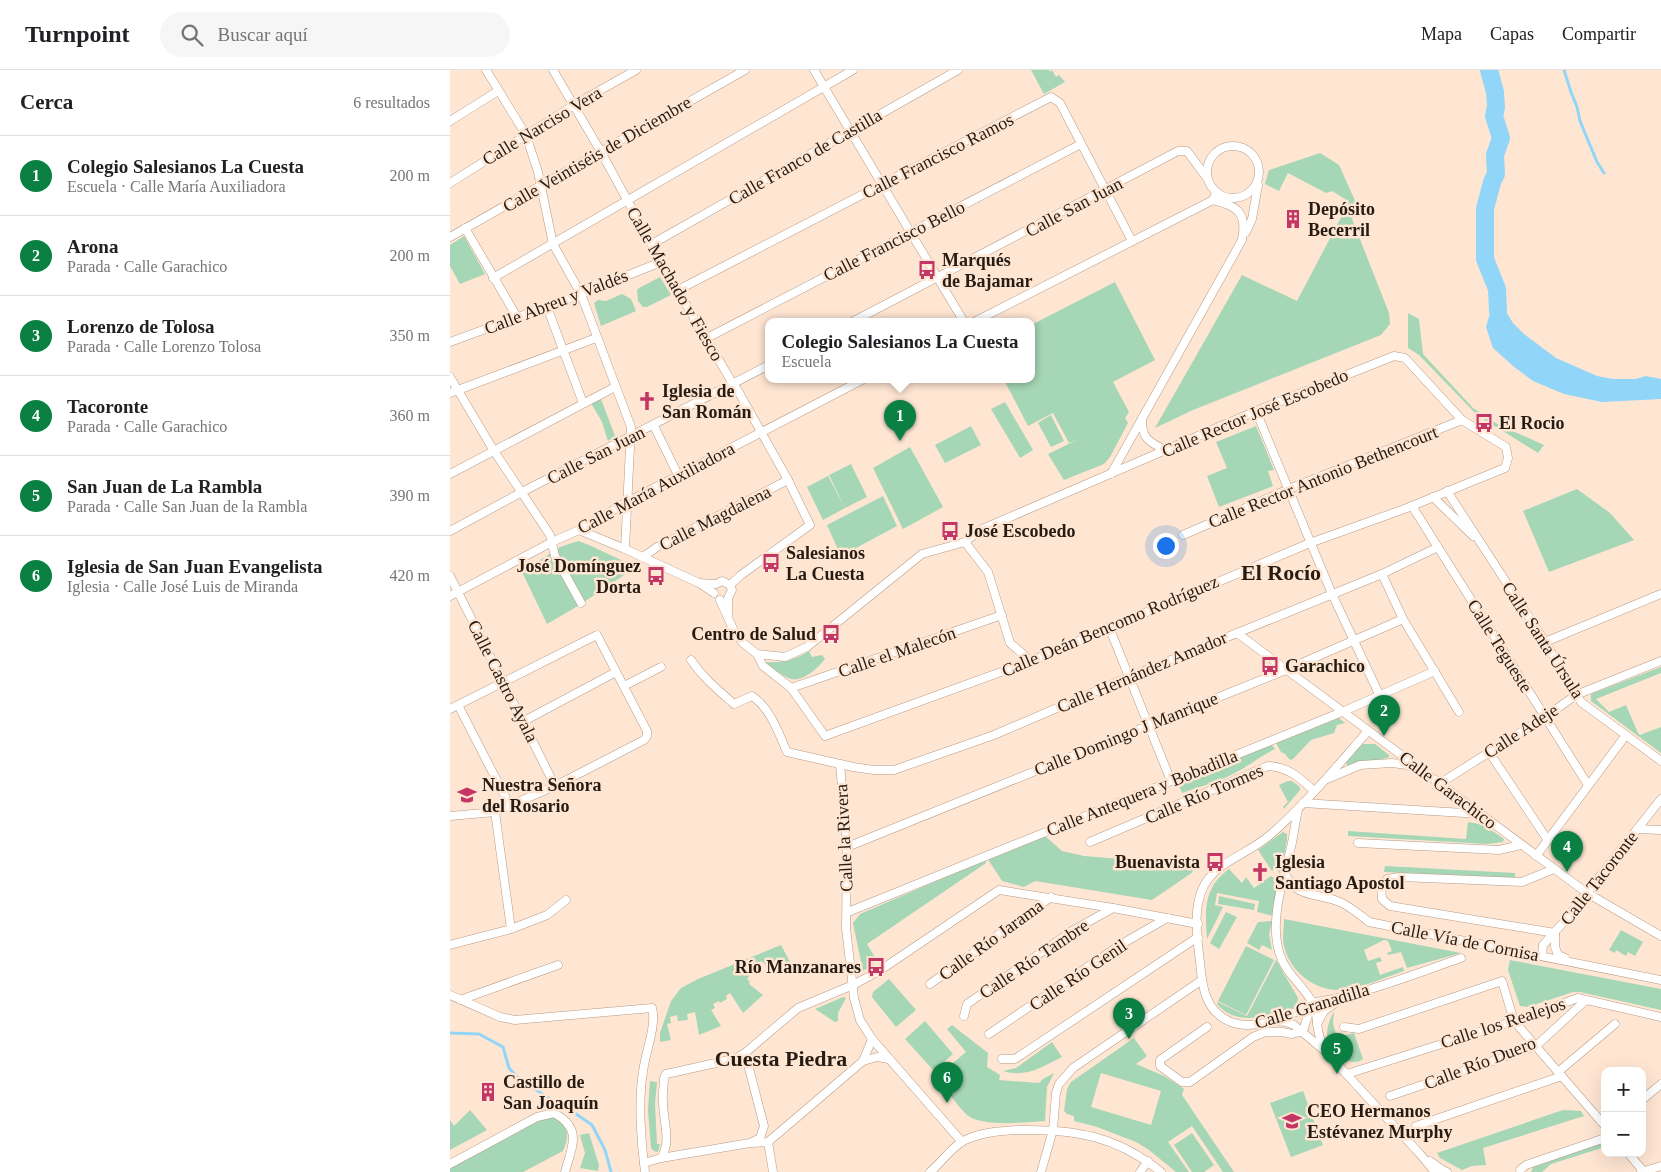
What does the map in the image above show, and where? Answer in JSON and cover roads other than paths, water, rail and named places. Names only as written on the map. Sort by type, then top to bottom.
[{"type":"street","points":[[486,70],[526,135],[541,186],[553,244],[581,294],[631,427],[625,549]]},
{"type":"street","name":"Calle Machado y Fiesco","points":[[553,70],[601,152],[661,262],[737,388],[788,480],[810,525],[740,575],[730,585]]},
{"type":"street","name":"Calle Narciso Vera","points":[[450,183],[574,105],[636,70]]},
{"type":"street","name":"Calle Veintiséis de Diciembre","points":[[450,237],[745,70]]},
{"type":"street","points":[[814,70],[962,318]]},
{"type":"street","points":[[494,278],[853,70]]},
{"type":"street","name":"Calle Franco de Castilla","points":[[652,244],[958,70]]},
{"type":"street","points":[[450,121],[498,91]]},
{"type":"street","name":"Calle Francisco Ramos","points":[[678,290],[1051,97],[1060,103],[1132,241]]},
{"type":"street","name":"Calle Francisco Bello","points":[[707,338],[1082,144]]},
{"type":"street","points":[[1111,474],[1242,240],[1252,219],[1259,171],[1256,159],[1248,150],[1239,146],[1229,146],[1220,149],[1214,154],[1207,166],[1207,178],[1214,196],[1233,206],[1240,213],[1245,225],[1242,240]]},
{"type":"street","name":"Calle San Juan","points":[[860,318],[1178,152],[1187,151],[1207,178]]},
{"type":"street","points":[[982,318],[1132,241],[1214,196],[1230,199],[1239,198],[1254,189],[1258,182]]},
{"type":"street","points":[[465,228],[517,316]]},
{"type":"street","name":"Calle Abreu y Valdés","points":[[450,342],[517,316],[547,307],[661,262]]},
{"type":"street","points":[[547,307],[584,403]]},
{"type":"street","points":[[454,392],[596,338]]},
{"type":"street","name":"Calle Rector José Escobedo","points":[[757,654],[785,657],[806,647],[922,554],[965,542],[980,530],[1256,410],[1394,356],[1405,358],[1462,420],[1506,447],[1508,458],[1505,468]]},
{"type":"street","name":"Calle San Juan","points":[[450,531],[765,367]]},
{"type":"street","points":[[450,377],[454,392],[550,535],[554,556],[581,603]]},
{"type":"street","name":"Calle María Auxiliadora","points":[[450,596],[552,542],[579,530],[626,502],[856,383]]},
{"type":"street","points":[[450,474],[615,387]]},
{"type":"street","points":[[1256,410],[1332,594],[1379,694]]},
{"type":"street","points":[[1142,416],[1142,429],[1148,441],[1165,450]]},
{"type":"street","name":"Calle Rector Antonio Bethencourt","points":[[1183,535],[1289,489],[1462,420]]},
{"type":"street","points":[[654,426],[678,475]]},
{"type":"street","name":"Calle Deán Bencomo Rodríguez","points":[[791,688],[825,736],[1031,661],[1109,626],[1310,543],[1412,506],[1505,468]]},
{"type":"street","name":"Calle Magdalena","points":[[643,557],[657,547],[788,480]]},
{"type":"street","name":"Calle Santa Úrsula","points":[[1447,491],[1545,642],[1581,702],[1661,761]]},
{"type":"street","name":"Calle Santa Úrsula","points":[[1433,497],[1483,546]]},
{"type":"street","name":"Calle Tegueste","points":[[1412,506],[1588,785]]},
{"type":"street","points":[[579,530],[699,583],[724,599],[734,631],[743,643],[757,654],[763,666],[791,688]]},
{"type":"street","points":[[965,542],[988,572],[1010,643],[1031,661]]},
{"type":"street","name":"Calle Hernández Amador","points":[[691,660],[712,687],[734,704],[752,696],[760,702],[767,710],[787,752],[874,770],[894,770],[994,734],[1382,574],[1438,547]]},
{"type":"street","points":[[1382,574],[1403,619],[1459,712]]},
{"type":"street","name":"Calle Castro Ayala","points":[[450,576],[555,786]]},
{"type":"street","points":[[699,583],[716,584],[722,581],[730,585],[732,590],[724,599]]},
{"type":"street","points":[[714,593],[716,584]]},
{"type":"street","points":[[1545,642],[1661,594]]},
{"type":"street","name":"Calle el Malecón","points":[[791,688],[1002,616]]},
{"type":"street","name":"Calle Domingo J Manrique","points":[[847,847],[1286,670],[1354,642],[1403,619]]},
{"type":"street","points":[[1109,626],[1171,781]]},
{"type":"street","name":"Calle Garachico","points":[[1237,633],[1586,893],[1661,936]]},
{"type":"street","points":[[450,709],[597,634],[647,731],[647,736],[644,740],[555,786],[510,806],[495,812],[450,816]]},
{"type":"street","name":"Calle Adeje","points":[[1439,784],[1576,695],[1661,660]]},
{"type":"street","points":[[624,686],[661,667]]},
{"type":"street","name":"Calle Antequera y Bobadilla","points":[[848,912],[1342,712],[1435,670]]},
{"type":"street","points":[[524,721],[616,672]]},
{"type":"street","points":[[458,705],[510,806]]},
{"type":"street","name":"Calle Granadilla","points":[[1368,731],[1298,809],[1255,848],[1218,869],[1208,879],[1198,896],[1198,937],[1206,1000],[1215,1012],[1230,1022],[1247,1026],[1270,1021],[1297,1012],[1312,1004],[1346,996],[1461,958]]},
{"type":"street","points":[[1536,856],[1626,735]]},
{"type":"street","points":[[1384,763],[1396,752]]},
{"type":"street","points":[[1489,752],[1547,839]]},
{"type":"street","points":[[1341,762],[1348,770]]},
{"type":"street","points":[[1323,781],[1360,765],[1384,763],[1417,767]]},
{"type":"street","name":"Calle la Rivera","points":[[840,764],[847,847],[848,912],[846,928],[854,998],[860,1020],[872,1039],[962,1142]]},
{"type":"street","name":"Calle Río Tormes","points":[[1090,842],[1268,766],[1279,766],[1292,771],[1314,791]]},
{"type":"street","name":"Calle Tacoronte","points":[[1542,956],[1543,945],[1555,933],[1661,798]]},
{"type":"street","points":[[1303,803],[1480,814]]},
{"type":"street","points":[[1298,809],[1280,894],[1276,926],[1277,947],[1287,971],[1308,995],[1316,1011],[1320,1039],[1326,1052]]},
{"type":"street","points":[[495,812],[511,929]]},
{"type":"street","points":[[1637,829],[1661,830]]},
{"type":"street","points":[[1358,844],[1499,850],[1521,845]]},
{"type":"street","points":[[1554,869],[1522,882],[1400,877],[1388,879],[1381,886],[1382,899],[1390,906],[1555,933]]},
{"type":"street","name":"Calle Vía de Cornisa","points":[[1285,873],[1289,883],[1300,890],[1342,903],[1369,922],[1661,980]]},
{"type":"street","points":[[661,1158],[665,1152],[667,1142],[662,1102],[666,1074],[734,1060],[745,1053],[798,1008],[853,985],[886,967],[999,890],[1051,897],[1198,924]]},
{"type":"street","name":"Calle Río Jarama","points":[[930,984],[1051,897]]},
{"type":"street","points":[[450,945],[511,929],[547,915],[566,900]]},
{"type":"street","name":"Calle Río Tambre","points":[[964,1016],[967,1004],[1072,931],[1114,908]]},
{"type":"street","name":"Calle Río Genil","points":[[990,1034],[1120,945],[1167,918]]},
{"type":"street","name":"Calle Tacoronte","points":[[1555,933],[1555,947],[1558,955],[1576,963]]},
{"type":"street","points":[[1002,1059],[1015,1059],[1198,937]]},
{"type":"street","points":[[460,1000],[558,965]]},
{"type":"street","points":[[1041,1172],[1053,1130],[1058,1084],[1073,1068],[1202,980]]},
{"type":"street","points":[[1344,1027],[1359,1029],[1502,981],[1514,1020],[1601,1121]]},
{"type":"street","points":[[450,995],[500,1018],[515,1020],[652,1008],[654,1017],[642,1073],[641,1115],[645,1172]]},
{"type":"street","points":[[1317,1024],[1324,1011],[1346,996]]},
{"type":"street","name":"Calle los Realejos","points":[[1347,1074],[1578,998],[1661,1017]]},
{"type":"street","name":"Calle Río Duero","points":[[1390,1096],[1536,1046],[1586,1000]]},
{"type":"street","points":[[1303,1031],[1312,1004]]},
{"type":"street","points":[[1297,1012],[1306,1019]]},
{"type":"street","points":[[1270,1021],[1286,1022],[1303,1031],[1326,1052],[1435,1172]]},
{"type":"street","points":[[1416,1126],[1560,1074],[1615,1024]]},
{"type":"street","points":[[1207,1027],[1160,1060],[1160,1066],[1182,1082],[1190,1082],[1253,1037],[1265,1032],[1292,1034],[1303,1031]]},
{"type":"street","points":[[863,1061],[872,1039]]},
{"type":"street","points":[[745,1053],[764,1126],[760,1138],[750,1143]]},
{"type":"street","points":[[644,1163],[682,1154],[768,1142],[863,1061],[877,1057],[889,1059]]},
{"type":"street","points":[[1646,1097],[1661,1084]]},
{"type":"street","points":[[450,1164],[537,1117],[554,1114],[564,1119],[572,1129],[574,1139],[565,1172]]},
{"type":"street","points":[[764,1126],[775,1129],[785,1127]]},
{"type":"street","points":[[930,1172],[962,1142],[976,1136],[994,1131],[1053,1130],[1076,1133],[1112,1142],[1130,1150],[1162,1172]]},
{"type":"street","points":[[1520,1170],[1526,1165],[1601,1139]]},
{"type":"street","points":[[667,1142],[673,1149],[682,1154]]},
{"type":"street","points":[[768,1142],[773,1172]]},
{"type":"street","points":[[1420,1154],[1447,1172]]},
{"type":"street","points":[[1631,1157],[1643,1172],[1661,1166]]},
{"type":"street","points":[[1140,1172],[1148,1161]]},
{"type":"water","points":[[1497,289],[1503,307],[1513,323],[1524,334],[1556,358],[1597,376],[1613,379],[1635,379],[1646,376],[1661,379],[1661,399],[1602,402],[1564,394],[1533,381],[1493,348],[1486,327]]},
{"type":"waterway","points":[[1489,70],[1495,92],[1496,107],[1494,116],[1501,138],[1495,155],[1496,174],[1485,209],[1485,259],[1497,289],[1498,311]]},
{"type":"waterway","points":[[1564,70],[1580,121],[1597,162],[1604,173]]},
{"type":"waterway","points":[[450,1033],[479,1034],[503,1047],[509,1068],[518,1078],[592,1125],[605,1150],[611,1172]]},
{"type":"place","name":"Depósito Becerril","points":[[1293,219]]},
{"type":"place","name":"Marqués de Bajamar","points":[[927,270]]},
{"type":"place","name":"Iglesia de San Román","points":[[647,401]]},
{"type":"place","name":"El Rocio","points":[[1484,423]]},
{"type":"place","name":"Colegio Salesianos La Cuesta","points":[[900,441]]},
{"type":"place","name":"José Escobedo","points":[[950,531]]},
{"type":"place","name":"Salesianos La Cuesta","points":[[771,563]]},
{"type":"place","name":"José Domínguez Dorta","points":[[656,576]]},
{"type":"place","name":"Centro de Salud","points":[[831,634]]},
{"type":"place","name":"Garachico","points":[[1270,666]]},
{"type":"place","name":"Arona","points":[[1384,736]]},
{"type":"place","name":"Nuestra Señora del Rosario","points":[[467,795]]},
{"type":"place","name":"Buenavista","points":[[1215,862]]},
{"type":"place","name":"Iglesia Santiago Apostol","points":[[1260,872]]},
{"type":"place","name":"Tacoronte","points":[[1567,872]]},
{"type":"place","name":"Río Manzanares","points":[[876,967]]},
{"type":"place","name":"Lorenzo de Tolosa","points":[[1129,1039]]},
{"type":"place","name":"San Juan de La Rambla","points":[[1337,1074]]},
{"type":"place","name":"Castillo de San Joaquín","points":[[488,1092]]},
{"type":"place","name":"Iglesia de San Juan Evangelista","points":[[947,1103]]},
{"type":"place","name":"CEO Hermanos Estévanez Murphy","points":[[1292,1121]]},
{"type":"district","name":"El Rocío","points":[[1281,572]]},
{"type":"district","name":"Cuesta Piedra","points":[[781,1058]]}]
